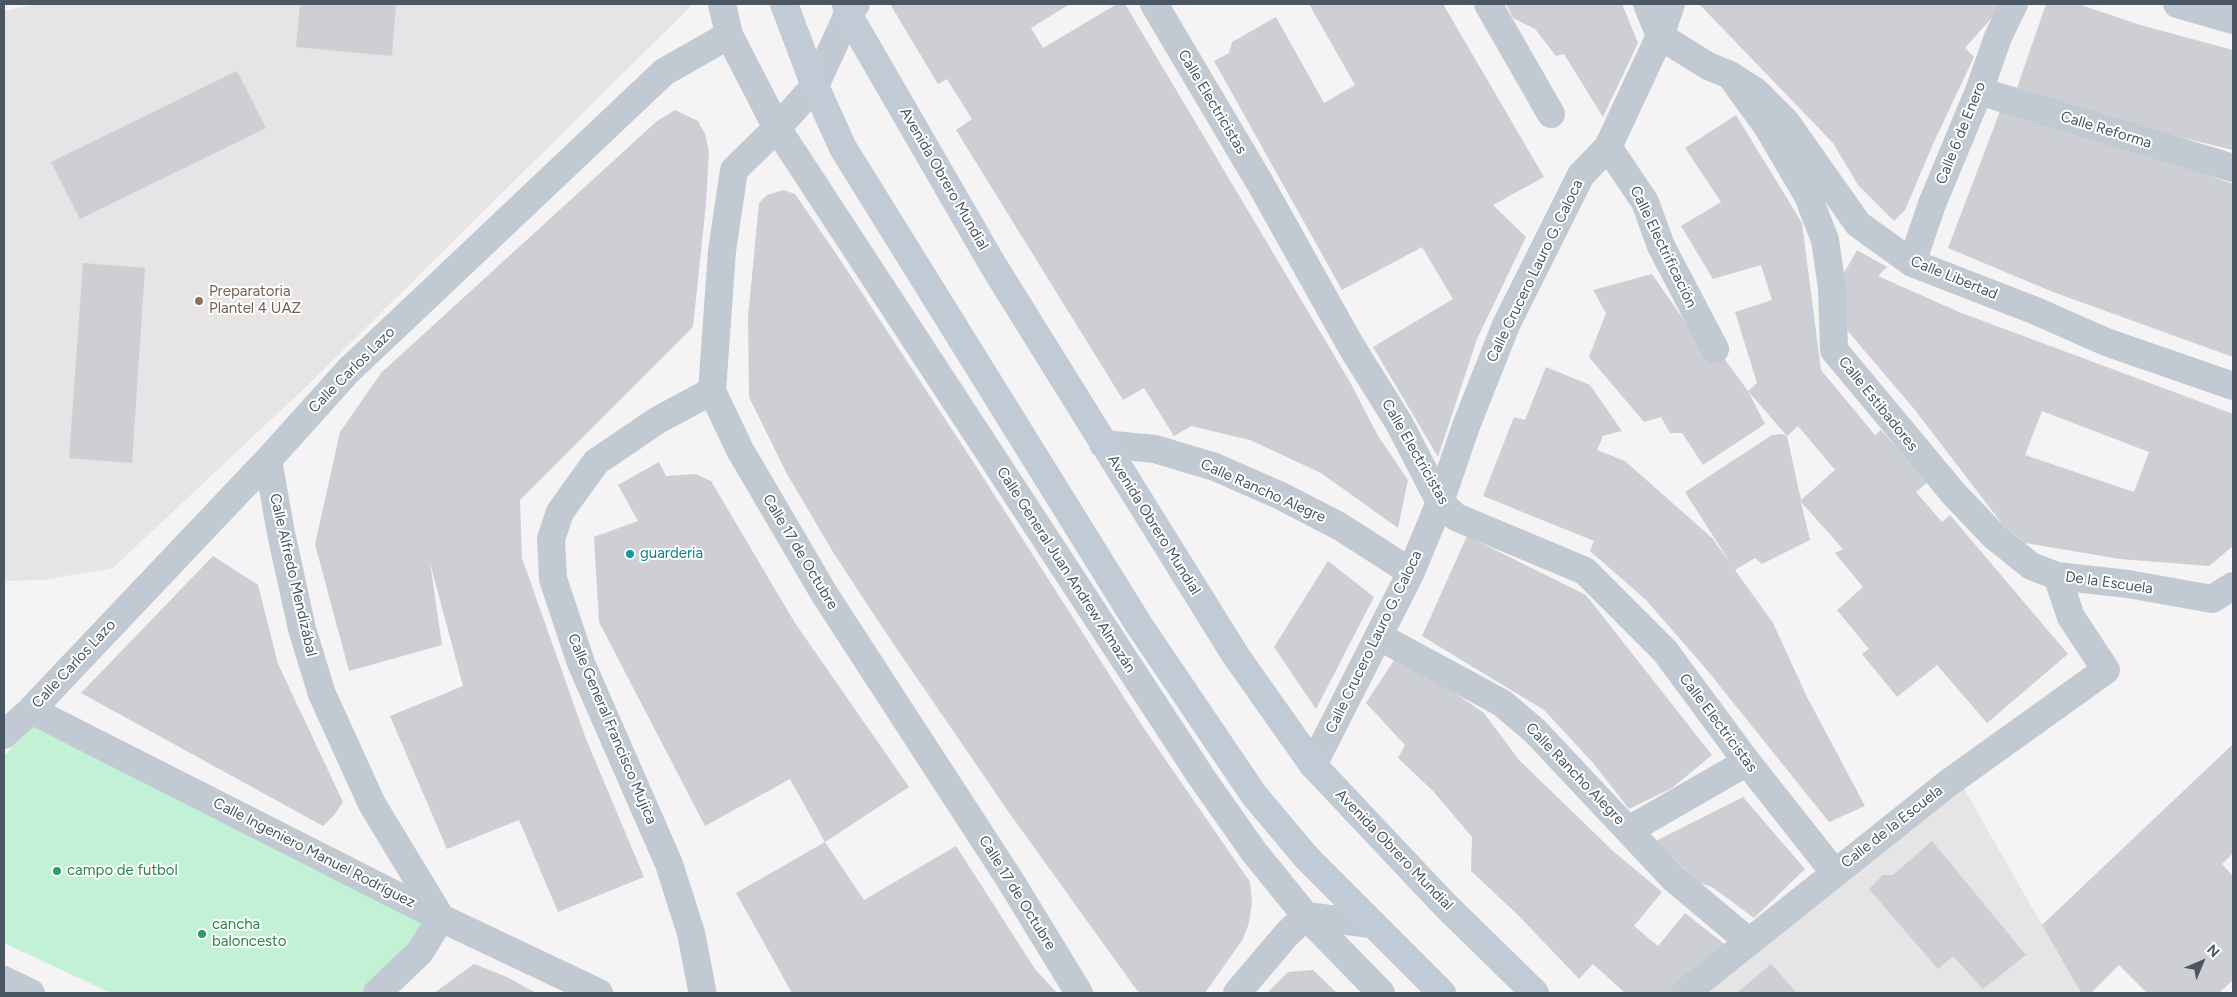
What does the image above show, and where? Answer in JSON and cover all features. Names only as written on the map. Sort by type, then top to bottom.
[{"type":"main road","points":[[784,4],[815,86],[843,148],[1139,626],[1254,795],[1307,858],[1442,993]]},
{"type":"main road","name":"Avenida Obrero Mundial","points":[[850,7],[993,265],[1236,656],[1314,765],[1445,905],[1535,993]]},
{"type":"street","name":"Calle General Juan Andrew Almazán","points":[[722,4],[728,35],[777,128],[1202,778],[1254,852],[1306,916],[1381,993]]},
{"type":"street","name":"Calle Electricistas","points":[[1154,4],[1260,183],[1351,346],[1399,423],[1440,502],[1456,518],[1585,571],[1665,651],[1747,762],[1834,872]]},
{"type":"street","points":[[1488,4],[1551,114]]},
{"type":"street","points":[[1647,4],[1660,36]]},
{"type":"street","name":"Calle Crucero Lauro G. Caloca","points":[[1314,765],[1411,572],[1440,502],[1466,426],[1506,325],[1581,175],[1608,147],[1660,36],[1671,4]]},
{"type":"street","name":"Calle 6 de Enero","points":[[1912,263],[1932,204],[1979,91],[1998,37],[2014,4]]},
{"type":"street","points":[[2178,4],[2233,20]]},
{"type":"street","name":"Calle 17 de Octubre","points":[[850,7],[815,86],[777,128],[734,170],[722,251],[712,391],[740,450],[825,595],[1010,880],[1078,993]]},
{"type":"street","name":"Calle Carlos Lazo","points":[[4,735],[31,710],[268,460],[348,371],[664,72],[728,35]]},
{"type":"street","name":"Calle Libertad","points":[[1660,36],[1708,66],[1730,75],[1755,91],[1786,122],[1858,224],[1912,263],[2036,311],[2106,342],[2233,386]]},
{"type":"street","name":"Calle Estibadores","points":[[1730,75],[1767,126],[1808,196],[1825,240],[1832,288],[1834,350],[1954,494],[1994,536],[2031,566],[2057,576]]},
{"type":"street","name":"Calle Reforma","points":[[1979,91],[2233,168]]},
{"type":"street","name":"Calle Electrificación","points":[[1608,147],[1645,202],[1661,246],[1715,349]]},
{"type":"street","name":"Calle General Francisco Mujica","points":[[700,992],[691,934],[669,864],[581,663],[553,579],[551,539],[560,512],[596,462],[658,420],[712,391]]},
{"type":"street","name":"Calle Rancho Alegre","points":[[1103,444],[1155,449],[1215,467],[1281,496],[1339,526],[1411,572]]},
{"type":"street","name":"Calle Alfredo Mendizábal","points":[[268,460],[281,534],[302,629],[322,694],[372,804],[441,918]]},
{"type":"street","name":"De la Escuela","points":[[2106,670],[2071,617],[2057,576],[2128,584],[2212,599],[2233,586]]},
{"type":"street","name":"Calle Rancho Alegre","points":[[1380,637],[1502,703],[1535,731],[1673,878],[1748,941]]},
{"type":"street","name":"Calle de la Escuela","points":[[1685,993],[1834,872],[1947,784],[2106,670]]},
{"type":"street","name":"Calle Ingeniero Manuel Rodríguez","points":[[31,710],[441,918],[599,993]]},
{"type":"street","points":[[1629,830],[1747,762]]},
{"type":"street","points":[[1237,993],[1287,934],[1306,916],[1371,924]]},
{"type":"street","points":[[377,993],[420,952],[441,918]]},
{"type":"shaded area","name":"Preparatoria Plantel 4 UAZ","points":[[38,4],[692,5],[311,382],[113,568],[42,580],[4,581],[4,11]]},
{"type":"shaded area","points":[[1963,787],[2081,993],[1703,993]]},
{"type":"green space","points":[[34,725],[439,926],[372,993],[111,993],[4,943],[4,756]]},
{"type":"building","points":[[300,4],[396,4],[392,56],[296,47]]},
{"type":"building","points":[[890,4],[1070,4],[1031,28],[1043,48],[1117,4],[1125,4],[1350,382],[1378,436],[1408,480],[1398,528],[1321,473],[1250,440],[1191,426],[1174,436],[1144,388],[1123,400],[956,130],[972,119],[947,79],[938,84]]},
{"type":"building","points":[[1309,4],[1443,4],[1544,177],[1493,205],[1526,237],[1477,339],[1438,457],[1373,347],[1453,299],[1422,247],[1342,290],[1214,61],[1229,53],[1232,42],[1276,17],[1324,103],[1355,85]]},
{"type":"building","points":[[1506,4],[1622,4],[1638,43],[1603,117],[1564,54],[1556,56],[1535,29],[1513,18]]},
{"type":"building","points":[[1699,4],[2004,4],[1965,48],[1974,57],[1933,144],[1905,210],[1894,221],[1858,185],[1833,143]]},
{"type":"building","points":[[2046,4],[2078,4],[2140,25],[2233,50],[2233,150],[2110,120],[2017,88]]},
{"type":"building","points":[[237,71],[266,128],[80,219],[51,162]]},
{"type":"building","points":[[2002,106],[2107,139],[2233,184],[2233,357],[2053,292],[1948,248]]},
{"type":"building","points":[[675,110],[698,121],[705,134],[709,151],[706,204],[693,327],[520,500],[522,558],[586,739],[644,877],[558,912],[519,820],[447,849],[390,716],[463,686],[430,563],[442,645],[349,671],[315,544],[340,432],[381,373],[657,121]]},
{"type":"building","points":[[1736,115],[1802,223],[1821,370],[1875,435],[1881,430],[1928,482],[1916,492],[1942,522],[1950,515],[2068,654],[1987,723],[1937,665],[1897,697],[1862,654],[1869,649],[1837,610],[1863,587],[1835,553],[1843,549],[1801,502],[1810,540],[1762,564],[1755,558],[1735,570],[1773,623],[1807,697],[1865,806],[1829,822],[1707,670],[1646,600],[1590,551],[1594,541],[1483,496],[1514,417],[1525,420],[1546,367],[1590,385],[1622,431],[1603,436],[1597,450],[1625,461],[1712,538],[1731,564],[1685,492],[1772,435],[1781,434],[1787,436],[1748,391],[1757,383],[1735,312],[1772,300],[1761,265],[1713,279],[1681,226],[1721,202],[1685,148]],"holes":[[[1798,426],[1835,470],[1801,500],[1787,436]]]},
{"type":"building","points":[[783,190],[795,194],[837,255],[972,460],[1143,727],[1250,882],[1252,902],[1249,923],[1243,939],[1205,993],[1140,993],[1136,989],[1010,814],[884,630],[833,552],[787,474],[749,397],[748,317],[759,203],[767,195]]},
{"type":"building","points":[[1857,250],[1887,267],[1878,276],[1959,312],[2233,414],[2233,546],[2209,566],[2120,559],[2025,543],[2003,525],[1915,410],[1846,329],[1844,273]],"holes":[[[2042,411],[2149,452],[2134,492],[2025,455]]]},
{"type":"building","points":[[83,263],[145,268],[132,463],[69,458]]},
{"type":"building","points":[[1652,274],[1695,336],[1707,335],[1748,391],[1765,424],[1703,465],[1682,433],[1670,433],[1661,417],[1644,422],[1589,357],[1606,313],[1593,290]]},
{"type":"building","points":[[659,462],[666,476],[695,474],[711,481],[795,623],[909,787],[825,842],[790,779],[705,826],[599,622],[594,537],[638,521],[618,485]]},
{"type":"building","points":[[1467,536],[1586,595],[1712,755],[1672,788],[1629,809],[1594,764],[1544,710],[1422,636]]},
{"type":"building","points":[[213,556],[258,585],[278,664],[343,802],[335,814],[323,826],[81,693]]},
{"type":"building","points":[[1328,561],[1374,597],[1316,709],[1274,647]]},
{"type":"building","points":[[1398,654],[1484,713],[1519,760],[1613,851],[1662,892],[1634,926],[1658,946],[1685,913],[1727,946],[1669,993],[1625,993],[1593,964],[1579,979],[1519,916],[1471,871],[1472,837],[1433,791],[1398,758],[1405,745],[1366,703]]},
{"type":"building","points":[[2233,744],[2233,853],[2222,864],[2233,876],[2233,980],[2219,993],[2147,993],[2119,965],[2091,993],[2081,993],[2042,925]]},
{"type":"building","points":[[1743,797],[1805,869],[1754,918],[1712,887],[1698,882],[1656,841]]},
{"type":"building","points":[[1932,841],[2026,955],[1983,989],[1953,956],[1938,969],[1869,889],[1883,875],[1893,875]]},
{"type":"building","points":[[825,842],[864,900],[956,846],[1035,969],[1057,993],[792,993],[736,893]]},
{"type":"building","points":[[474,964],[507,977],[536,993],[434,993]]},
{"type":"building","points":[[1771,964],[1797,993],[1737,993]]},
{"type":"building","points":[[1313,970],[1337,993],[1267,993],[1288,972]]},
{"type":"place","name":"Preparatoria Plantel 4 UAZ","points":[[199,301]]},
{"type":"place","name":"guarderia","points":[[630,554]]},
{"type":"place","name":"campo de futbol","points":[[57,871]]},
{"type":"place","name":"cancha baloncesto","points":[[202,934]]}]
